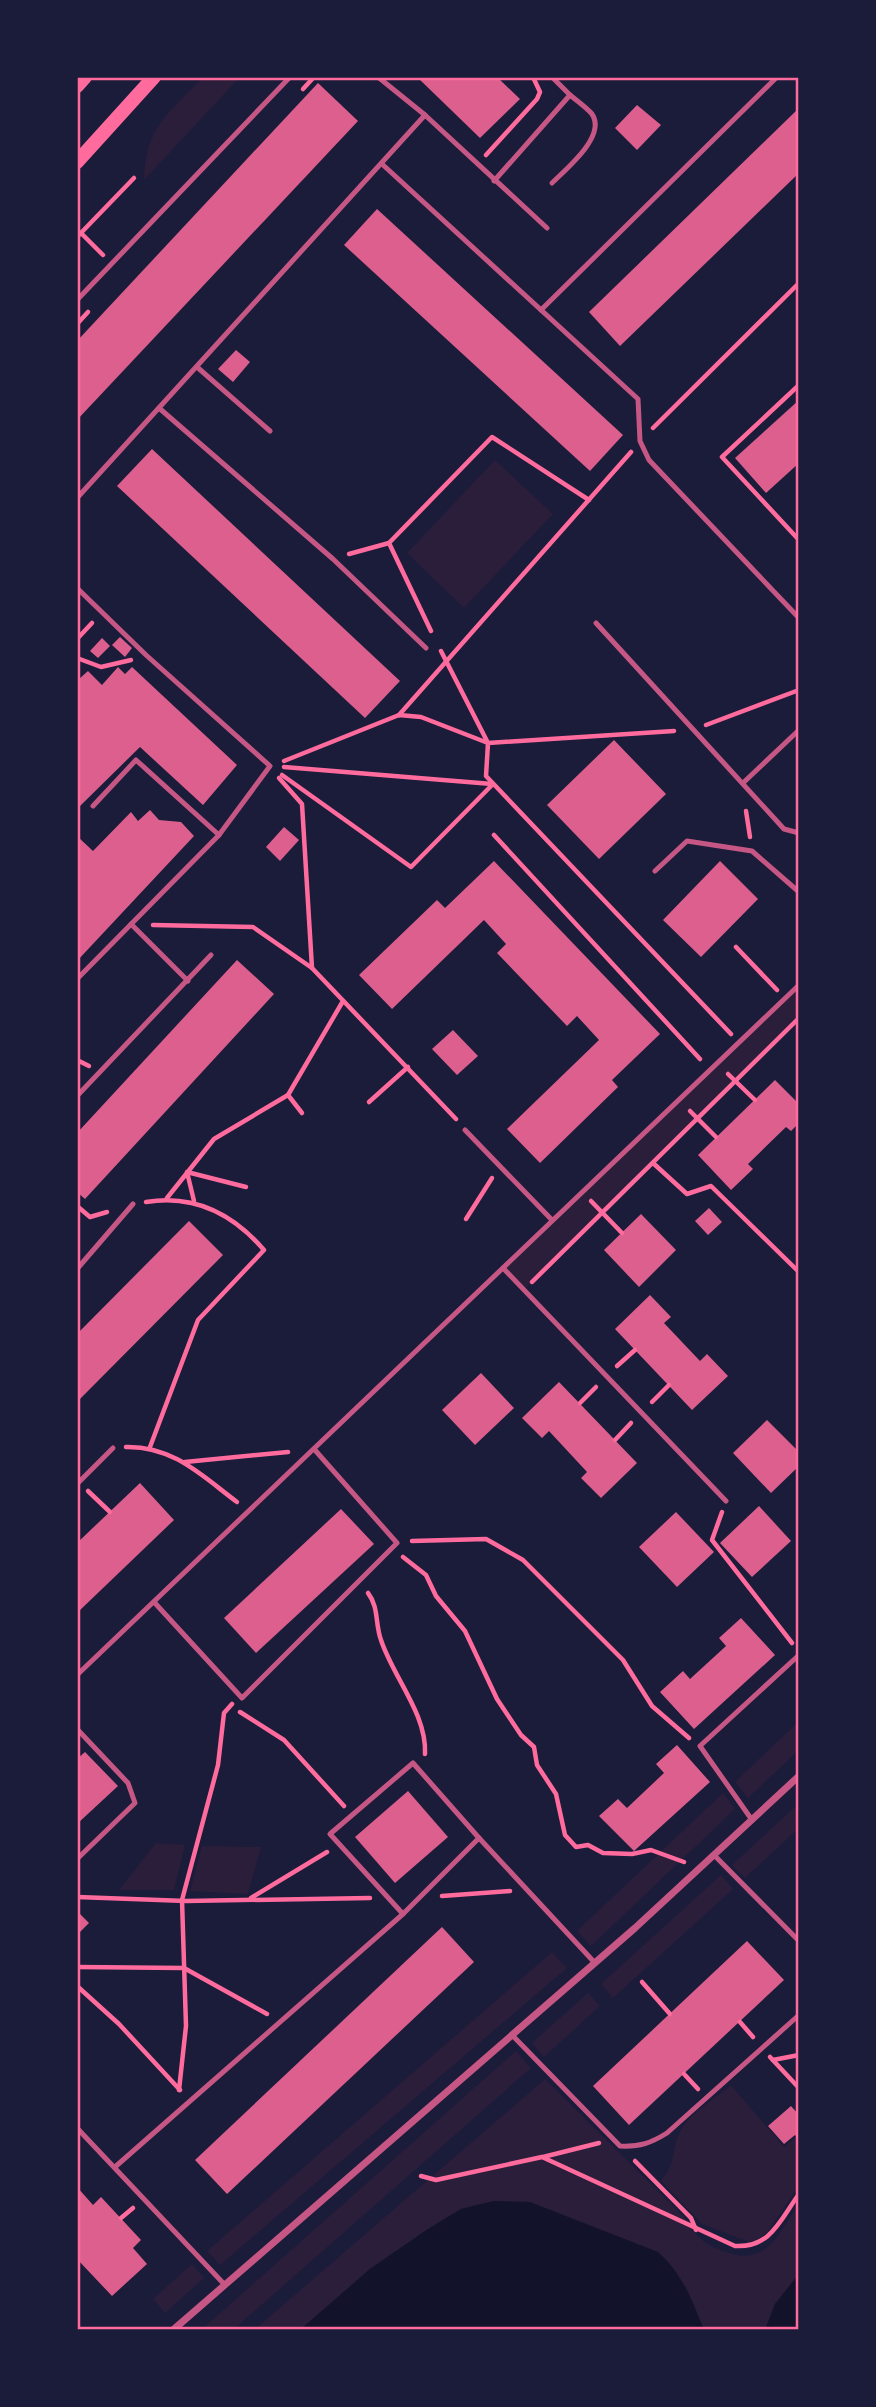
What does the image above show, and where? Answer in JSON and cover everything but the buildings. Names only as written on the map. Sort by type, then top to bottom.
[{"type":"main road","points":[[77,86],[85,77]]},
{"type":"main road","points":[[77,162],[154,77]]},
{"type":"street","points":[[173,2330],[595,1963],[799,1776]]},
{"type":"lane","points":[[77,300],[290,77]]},
{"type":"lane","points":[[377,77],[425,115],[547,228]]},
{"type":"lane","points":[[552,77],[593,116],[595,126],[588,146],[552,183]]},
{"type":"lane","points":[[541,310],[777,77]]},
{"type":"lane","points":[[494,181],[570,95]]},
{"type":"lane","points":[[77,498],[425,115]]},
{"type":"lane","points":[[382,163],[638,399],[640,441],[649,460],[799,618]]},
{"type":"lane","points":[[197,367],[270,431]]},
{"type":"lane","points":[[159,408],[333,559],[426,648]]},
{"type":"lane","points":[[77,587],[270,766],[219,835],[77,979]]},
{"type":"lane","points":[[596,623],[784,829],[799,834]]},
{"type":"lane","points":[[743,783],[799,730]]},
{"type":"lane","points":[[93,806],[136,760],[219,835]]},
{"type":"lane","points":[[655,871],[687,841],[751,851],[799,891]]},
{"type":"lane","points":[[131,924],[188,981]]},
{"type":"lane","points":[[77,1096],[211,956]]},
{"type":"lane","points":[[77,1675],[799,985]]},
{"type":"lane","points":[[465,1130],[552,1220]]},
{"type":"lane","points":[[77,1269],[132,1204]]},
{"type":"lane","points":[[503,1268],[726,1501]]},
{"type":"lane","points":[[78,1483],[113,1448]]},
{"type":"lane","points":[[154,1602],[242,1698],[397,1543],[314,1449]]},
{"type":"lane","points":[[752,1820],[700,1746],[799,1653]]},
{"type":"lane","points":[[77,1729],[128,1783],[135,1803],[77,1859]]},
{"type":"lane","points":[[403,1914],[330,1834],[413,1763],[478,1838],[595,1963]]},
{"type":"lane","points":[[116,2167],[403,1914],[478,1838]]},
{"type":"lane","points":[[714,1855],[799,1941]]},
{"type":"lane","points":[[512,2035],[621,2146],[650,2144],[667,2133],[799,2015]]},
{"type":"lane","points":[[77,2128],[223,2284]]},
{"type":"path","points":[[484,157],[537,99],[538,82],[533,77]]},
{"type":"path","points":[[77,237],[134,178]]},
{"type":"path","points":[[399,715],[640,441],[799,283]]},
{"type":"path","points":[[799,385],[722,457],[799,540]]},
{"type":"path","points":[[343,556],[389,543],[492,438],[589,500]]},
{"type":"path","points":[[389,543],[434,637]]},
{"type":"path","points":[[77,639],[102,612]]},
{"type":"path","points":[[440,649],[488,743],[486,776],[738,1042]]},
{"type":"path","points":[[77,658],[102,667],[134,659],[141,662]]},
{"type":"path","points":[[270,766],[399,715],[421,717],[488,743],[693,729],[799,690]]},
{"type":"path","points":[[270,766],[494,784]]},
{"type":"path","points":[[270,766],[411,867],[494,784]]},
{"type":"path","points":[[270,766],[302,804],[312,968]]},
{"type":"path","points":[[743,783],[751,851]]},
{"type":"path","points":[[494,835],[710,1070]]},
{"type":"path","points":[[131,924],[253,927],[312,968],[465,1130]]},
{"type":"path","points":[[736,947],[785,998]]},
{"type":"path","points":[[167,1198],[214,1139],[288,1095],[343,1001]]},
{"type":"path","points":[[524,1290],[799,1018]]},
{"type":"path","points":[[717,1063],[755,1100]]},
{"type":"path","points":[[369,1102],[408,1067]]},
{"type":"path","points":[[288,1095],[302,1113]]},
{"type":"path","points":[[679,1100],[716,1137]]},
{"type":"path","points":[[653,1163],[687,1194],[711,1186],[799,1272]]},
{"type":"path","points":[[466,1219],[499,1166]]},
{"type":"path","points":[[187,1172],[246,1186]]},
{"type":"path","points":[[187,1172],[194,1202]]},
{"type":"path","points":[[582,1192],[621,1233]]},
{"type":"path","points":[[77,1206],[90,1217],[132,1204],[167,1198],[194,1202],[245,1227],[264,1250],[198,1320],[150,1447]]},
{"type":"path","points":[[580,1404],[635,1350]]},
{"type":"path","points":[[113,1448],[150,1447],[184,1462],[249,1511]]},
{"type":"path","points":[[184,1462],[314,1449]]},
{"type":"path","points":[[78,1483],[110,1512]]},
{"type":"path","points":[[726,1501],[712,1540],[799,1653]]},
{"type":"path","points":[[397,1543],[486,1539],[523,1560],[624,1660],[652,1706],[671,1725],[700,1746]]},
{"type":"path","points":[[390,1550],[412,1562],[426,1575],[442,1605],[465,1631],[497,1699],[521,1735],[534,1747],[537,1765],[556,1794],[558,1811],[569,1842],[576,1847],[588,1845],[603,1853],[632,1854],[651,1850],[703,1866]]},
{"type":"path","points":[[358,1582],[374,1603],[382,1643],[419,1722],[425,1746],[424,1776]]},
{"type":"path","points":[[179,2090],[186,2026],[182,1900],[218,1765],[224,1713],[240,1696]]},
{"type":"path","points":[[231,1706],[284,1740],[329,1787],[352,1816]]},
{"type":"path","points":[[248,1900],[340,1845]]},
{"type":"path","points":[[440,1896],[526,1889]]},
{"type":"path","points":[[77,1897],[182,1900],[383,1898]]},
{"type":"path","points":[[77,1967],[184,1968],[281,2022]]},
{"type":"path","points":[[642,1982],[670,2014]]},
{"type":"path","points":[[77,1986],[119,2024],[191,2101]]},
{"type":"path","points":[[799,2055],[772,2060],[799,2088]]},
{"type":"path","points":[[421,2176],[436,2180],[613,2139]]},
{"type":"path","points":[[621,2146],[691,2218],[696,2231]]},
{"type":"path","points":[[542,2157],[696,2231],[734,2246],[750,2247],[768,2238],[799,2194]]},
{"type":"shaded area","points":[[203,77],[240,77],[144,180],[145,162],[154,134],[170,111]]},
{"type":"shaded area","points":[[495,460],[553,514],[464,608],[407,553]]},
{"type":"shaded area","points":[[799,985],[799,1018],[524,1290],[503,1268]]},
{"type":"shaded area","points":[[799,1721],[799,1750],[748,1798],[735,1782]]},
{"type":"shaded area","points":[[723,1793],[735,1809],[591,1946],[577,1931]]},
{"type":"shaded area","points":[[799,1803],[799,1828],[745,1878],[732,1865]]},
{"type":"shaded area","points":[[156,1843],[185,1845],[174,1890],[119,1890]]},
{"type":"shaded area","points":[[202,1846],[261,1847],[248,1894],[190,1891]]},
{"type":"shaded area","points":[[721,1875],[733,1889],[613,1998],[601,1984]]},
{"type":"shaded area","points":[[552,1952],[567,1968],[220,2265],[207,2251]]},
{"type":"shaded area","points":[[588,1993],[600,2006],[544,2057],[532,2043]]},
{"type":"shaded area","points":[[516,2051],[531,2068],[233,2330],[201,2330]]},
{"type":"shaded area","points":[[545,2079],[685,2218],[697,2235],[712,2246],[740,2255],[752,2255],[762,2251],[770,2245],[799,2204],[799,2274],[775,2304],[765,2330],[704,2330],[686,2287],[530,2202],[494,2201],[461,2209],[428,2229],[370,2269],[300,2330],[254,2330]]},
{"type":"shaded area","points":[[731,2085],[784,2147],[796,2137],[799,2141],[799,2186],[768,2231],[749,2242],[702,2224],[661,2181],[670,2167],[678,2137],[685,2124]]},
{"type":"shaded area","points":[[494,2201],[530,2202],[658,2252],[680,2279],[704,2330],[300,2330],[370,2269],[428,2229],[461,2209]]},
{"type":"shaded area","points":[[192,2264],[204,2278],[165,2313],[153,2299]]},
{"type":"shaded area","points":[[799,2274],[799,2330],[765,2330],[775,2304]]}]
